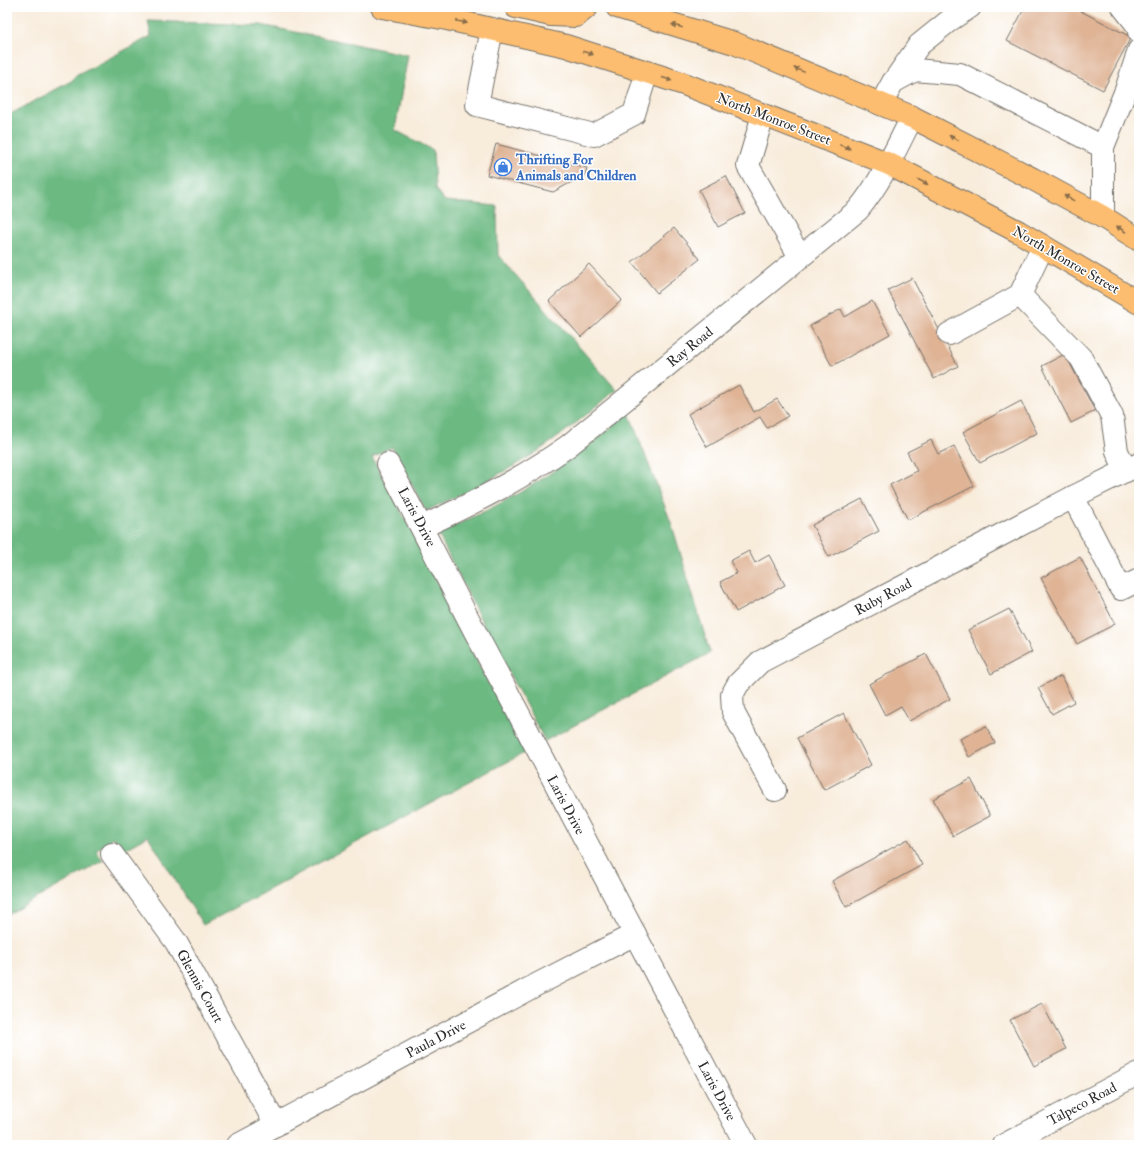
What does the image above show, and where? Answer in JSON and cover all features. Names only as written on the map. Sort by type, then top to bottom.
[{"type":"highway","name":"North Monroe Street","points":[[382,7],[447,19],[566,46],[684,84],[889,164],[1019,232],[1139,303]]},
{"type":"highway","points":[[516,7],[551,15],[576,16],[587,7]]},
{"type":"highway","points":[[617,7],[734,44],[912,117],[1033,179],[1103,217],[1139,240]]},
{"type":"street","points":[[881,104],[893,82],[919,45],[950,20],[970,7]]},
{"type":"street","points":[[1123,7],[1138,26],[1139,32]]},
{"type":"street","points":[[492,29],[477,105],[594,135],[634,114],[647,72]]},
{"type":"street","points":[[1103,217],[1103,147],[1126,90],[1139,50]]},
{"type":"street","points":[[893,82],[915,70],[960,74],[1103,147]]},
{"type":"street","points":[[763,115],[748,166],[800,257]]},
{"type":"street","name":"Ray Road","points":[[422,527],[479,500],[539,466],[568,446],[858,210],[867,199],[889,164],[912,117]]},
{"type":"street","points":[[949,334],[1020,295],[1043,246]]},
{"type":"street","points":[[1020,295],[1082,358],[1112,416],[1117,451],[1132,467]]},
{"type":"street","name":"Laris Drive","points":[[388,464],[422,527],[477,637],[746,1145]]},
{"type":"street","name":"Ruby Road","points":[[774,790],[733,712],[732,695],[743,678],[760,662],[1132,467]]},
{"type":"street","points":[[1073,497],[1121,589],[1139,580]]},
{"type":"street","name":"Glennis Court","points":[[112,854],[176,942],[276,1125]]},
{"type":"street","name":"Paula Drive","points":[[238,1145],[634,934]]},
{"type":"street","name":"Talpeco Road","points":[[1004,1145],[1139,1074]]},
{"type":"green space","points":[[148,21],[261,25],[408,55],[395,130],[433,150],[435,189],[445,201],[497,206],[498,255],[617,390],[565,432],[532,455],[480,484],[426,511],[392,447],[372,457],[412,532],[467,642],[526,752],[203,925],[148,836],[123,850],[113,837],[96,851],[103,861],[7,915],[7,116],[73,80],[74,77],[151,36]]},
{"type":"green space","points":[[629,413],[672,525],[710,653],[545,741],[487,632],[438,534],[493,507],[557,469],[599,438]]},
{"type":"building","points":[[1025,7],[1073,7],[1131,37],[1103,90],[1007,41]]},
{"type":"building","points":[[496,144],[587,168],[585,175],[553,192],[487,175]]},
{"type":"building","points":[[726,176],[745,213],[718,227],[699,190]]},
{"type":"building","points":[[674,228],[700,259],[657,293],[632,262]]},
{"type":"building","points":[[589,264],[622,300],[581,337],[549,301]]},
{"type":"building","points":[[912,278],[958,366],[934,379],[888,290]]},
{"type":"building","points":[[872,301],[890,334],[832,366],[810,326],[841,309],[845,317]]},
{"type":"building","points":[[1065,354],[1095,411],[1071,423],[1042,366]]},
{"type":"building","points":[[739,385],[754,412],[777,399],[788,416],[767,428],[760,417],[707,447],[688,414]]},
{"type":"building","points":[[1021,401],[1037,433],[980,463],[963,432]]},
{"type":"building","points":[[931,440],[938,454],[954,446],[974,486],[908,520],[890,485],[917,471],[907,452]]},
{"type":"building","points":[[862,499],[879,531],[829,557],[812,525]]},
{"type":"building","points":[[749,551],[755,563],[769,555],[785,585],[736,612],[720,582],[737,573],[730,561]]},
{"type":"building","points":[[1080,557],[1115,624],[1077,644],[1041,578]]},
{"type":"building","points":[[1009,609],[1032,652],[991,674],[968,630]]},
{"type":"building","points":[[926,654],[950,699],[909,721],[901,706],[885,715],[869,684]]},
{"type":"building","points":[[1061,676],[1074,702],[1052,714],[1038,688]]},
{"type":"building","points":[[844,713],[871,765],[824,790],[797,738]]},
{"type":"building","points":[[986,726],[995,743],[969,757],[960,739]]},
{"type":"building","points":[[971,779],[990,816],[953,836],[933,799]]},
{"type":"building","points":[[908,839],[922,865],[846,907],[832,881]]},
{"type":"building","points":[[1042,1004],[1066,1049],[1034,1066],[1010,1020]]},
{"type":"place","name":"Thrifting For Animals and Children","points":[[503,167]]}]
